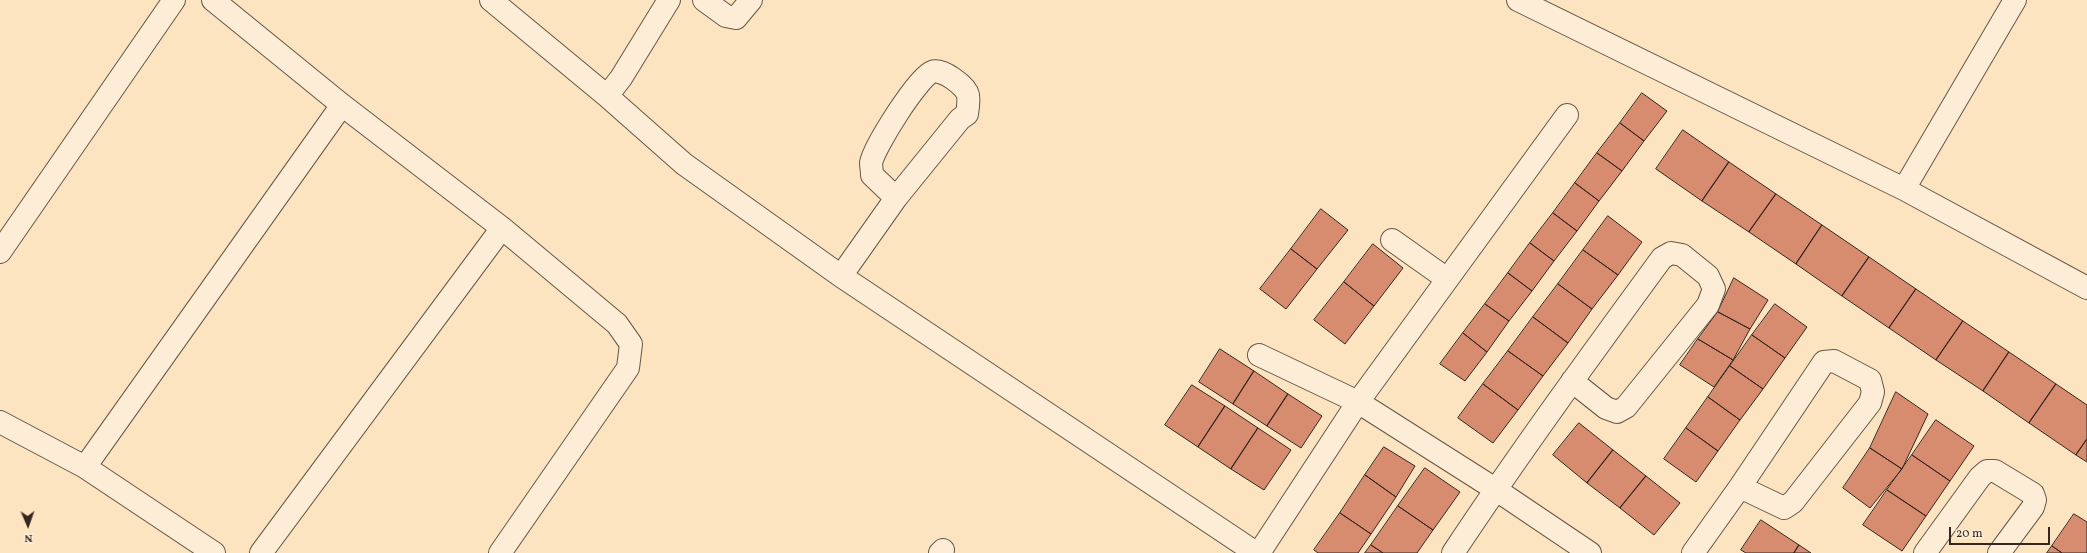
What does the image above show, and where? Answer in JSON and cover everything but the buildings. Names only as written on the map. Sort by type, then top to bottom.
[{"type":"street","points":[[0,252],[174,0]]},
{"type":"street","points":[[212,0],[342,105],[502,228],[617,324],[631,344],[628,368],[500,553]]},
{"type":"street","points":[[491,0],[607,96],[684,164],[841,276],[1257,553],[1358,402],[1567,115]]},
{"type":"street","points":[[607,96],[621,78],[669,0]]},
{"type":"street","points":[[704,0],[726,16],[736,18],[752,0]]},
{"type":"street","points":[[1518,0],[1904,189],[2087,288]]},
{"type":"street","points":[[1904,189],[2015,0]]},
{"type":"street","points":[[841,276],[896,198],[960,119],[967,114],[968,94],[961,84],[938,71],[932,72],[914,91],[880,143],[872,163],[872,175],[896,198]]},
{"type":"street","points":[[85,467],[342,105]]},
{"type":"street","points":[[261,553],[502,228]]},
{"type":"street","points":[[1392,240],[1447,279]]},
{"type":"street","points":[[1454,553],[1496,489],[1572,382],[1662,258],[1671,253],[1682,255],[1708,276],[1714,290],[1708,305],[1626,407],[1617,412],[1606,408],[1572,382]]},
{"type":"street","points":[[1259,355],[1358,402],[1496,489],[1590,553]]},
{"type":"street","points":[[1693,553],[1740,487],[1824,362],[1834,361],[1870,380],[1873,392],[1870,404],[1793,502],[1784,508],[1740,487]]},
{"type":"street","points":[[0,422],[85,467],[214,553]]},
{"type":"street","points":[[1925,553],[1980,477],[1987,471],[1995,470],[2033,494],[2035,500],[2033,507],[2000,553]]}]
